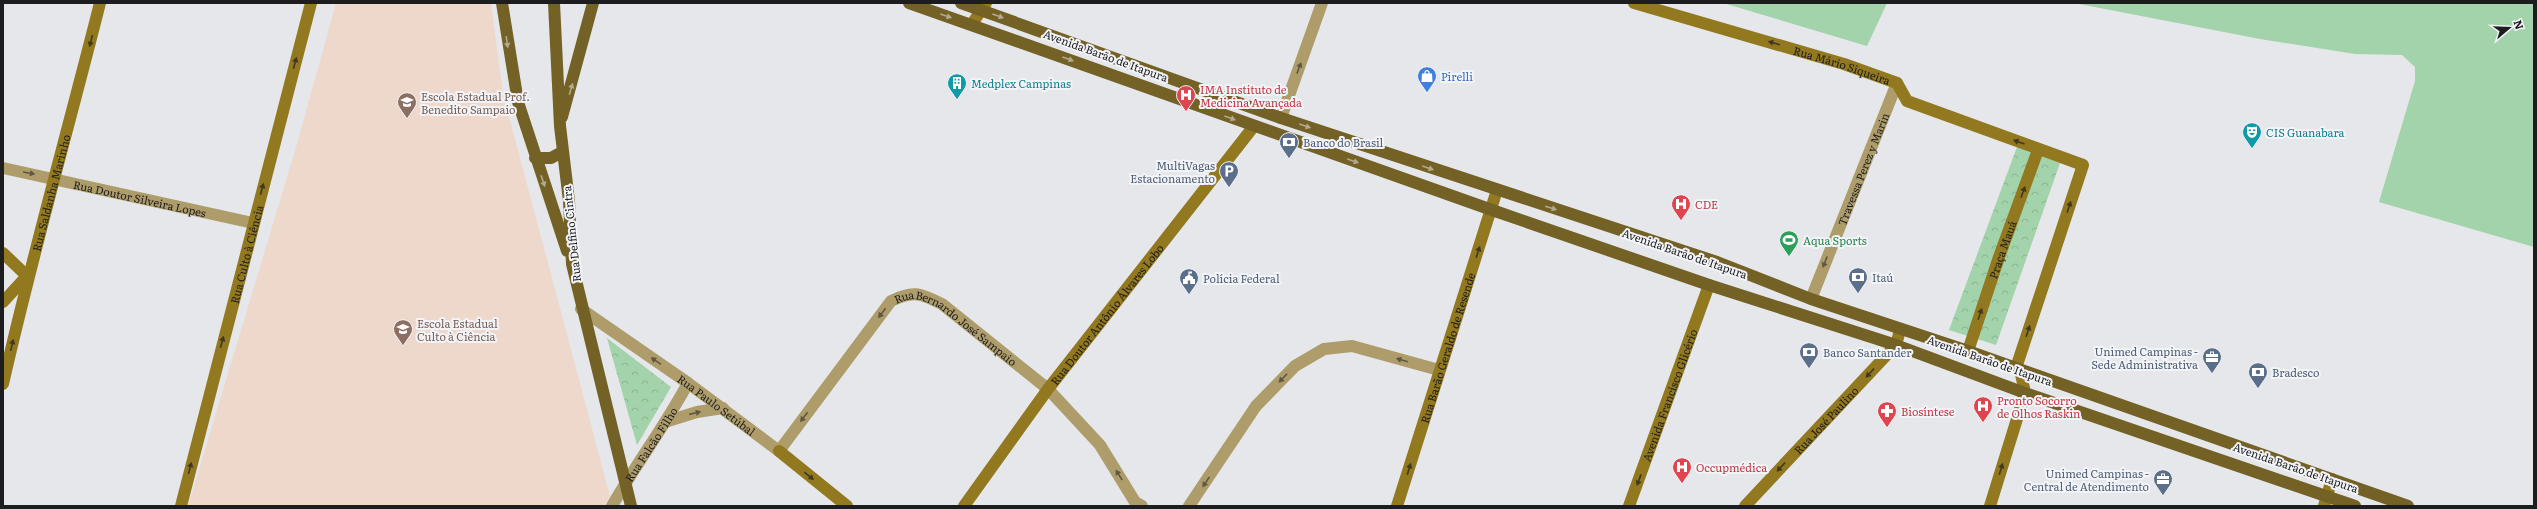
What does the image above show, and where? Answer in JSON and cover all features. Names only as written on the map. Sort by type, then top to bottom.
[{"type":"main road","points":[[502,3],[511,68],[535,158],[572,264]]},
{"type":"main road","name":"Rua Delfino Cintra","points":[[554,3],[560,126],[569,201],[572,264],[581,310],[624,484],[631,506]]},
{"type":"main road","points":[[560,126],[593,3]]},
{"type":"main road","name":"Avenida Barão de Itapura","points":[[909,3],[972,24],[1492,210],[1709,285],[1896,345],[2326,501],[2355,506]]},
{"type":"main road","name":"Avenida Barão de Itapura","points":[[961,3],[983,6],[1281,118],[1716,262],[1811,299],[1900,330],[1968,351],[2408,506]]},
{"type":"main road","points":[[535,158],[544,159],[562,152]]},
{"type":"street","name":"Rua Saldanha Marinho","points":[[3,384],[27,276],[56,178],[100,3]]},
{"type":"street","name":"Rua Culto à Ciência","points":[[181,506],[311,3]]},
{"type":"street","points":[[1281,118],[1322,3]]},
{"type":"street","name":"Rua Mário Siqueira","points":[[1634,3],[1844,64],[1897,83],[1907,101],[2038,150],[2083,165],[2016,368]]},
{"type":"street","points":[[972,24],[983,6]]},
{"type":"street","name":"Travessa Perez y Marin","points":[[1811,299],[1897,83]]},
{"type":"street","name":"Rua Doutor Antônio Álvares Lobo","points":[[964,506],[1048,390],[1254,126]]},
{"type":"street","name":"Praça Mauá","points":[[1968,351],[2038,150]]},
{"type":"street","name":"Rua Doutor Silveira Lopes","points":[[3,168],[56,178],[253,223]]},
{"type":"street","name":"Rua Barão Geraldo de Resende","points":[[1397,506],[1439,370],[1492,210],[1497,190]]},
{"type":"street","points":[[3,253],[27,276],[3,302]]},
{"type":"street","name":"Avenida Francisco Glicério","points":[[1629,506],[1709,285]]},
{"type":"street","name":"Rua Bernardo José Sampaio","points":[[779,451],[891,301],[905,294],[915,293],[942,304],[1048,390],[1100,445],[1135,502],[1142,506]]},
{"type":"street","name":"Rua Paulo Setúbal","points":[[581,310],[723,408],[847,506]]},
{"type":"street","name":"Rua José Paulino","points":[[1744,506],[1896,345],[1900,330]]},
{"type":"street","points":[[1189,506],[1256,406],[1295,366],[1324,349],[1352,346],[1439,370]]},
{"type":"street","points":[[1990,506],[2025,393],[2021,374],[2016,368]]},
{"type":"street","name":"Rua Falcão Filho","points":[[612,506],[624,484],[668,421],[688,383]]},
{"type":"street","points":[[668,421],[697,412],[723,408]]},
{"type":"street","points":[[2326,501],[2332,479]]},
{"type":"shaded area","name":"Escola Estadual Culto à Ciência","points":[[336,3],[491,3],[503,94],[610,496],[604,506],[188,506],[297,144]]},
{"type":"green space","points":[[1723,3],[1887,3],[1867,46]]},
{"type":"green space","points":[[2074,3],[2534,3],[2534,247],[2379,202],[2415,81],[2415,67],[2402,55],[2355,54],[2260,39]]},
{"type":"green space","points":[[2017,147],[2060,163],[1996,345],[1949,330]]},
{"type":"green space","points":[[607,338],[671,387],[637,445]]},
{"type":"place","name":"Pirelli","points":[[1427,93]]},
{"type":"place","name":"Medplex Campinas","points":[[957,100]]},
{"type":"place","name":"IMA Instituto de Medicina Avançada","points":[[1186,112]]},
{"type":"place","name":"Escola Estadual Prof. Benedito Sampaio","points":[[407,119]]},
{"type":"place","name":"CIS Guanabara","points":[[2252,149]]},
{"type":"place","name":"Banco do Brasil","points":[[1289,159]]},
{"type":"place","name":"MultiVagas Estacionamento","points":[[1229,188]]},
{"type":"place","name":"CDE","points":[[1681,221]]},
{"type":"place","name":"Aqua Sports","points":[[1789,257]]},
{"type":"place","name":"Itaú","points":[[1858,294]]},
{"type":"place","name":"Polícia Federal","points":[[1189,295]]},
{"type":"place","name":"Escola Estadual Culto à Ciência","points":[[403,346]]},
{"type":"place","name":"Banco Santander","points":[[1809,369]]},
{"type":"place","name":"Unimed Campinas - Sede Administrativa","points":[[2212,374]]},
{"type":"place","name":"Bradesco","points":[[2258,389]]},
{"type":"place","name":"Pronto Socorro de Olhos Raskin","points":[[1983,423]]},
{"type":"place","name":"Biosíntese","points":[[1887,428]]},
{"type":"place","name":"Occupmédica","points":[[1682,484]]},
{"type":"place","name":"Unimed Campinas - Central de Atendimento","points":[[2163,496]]}]
